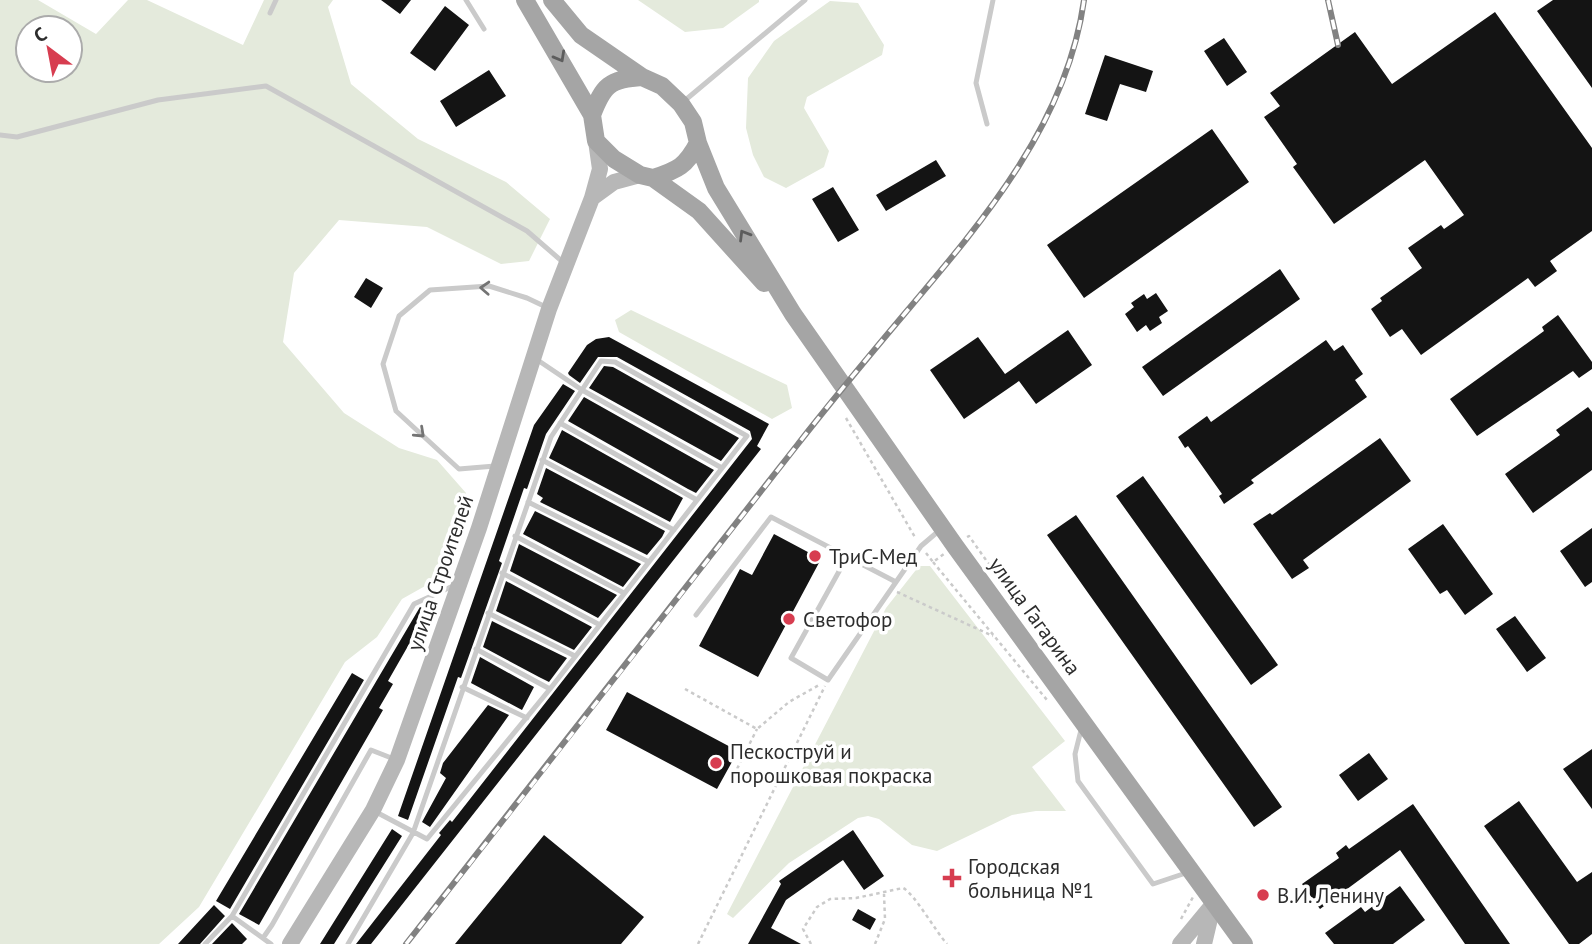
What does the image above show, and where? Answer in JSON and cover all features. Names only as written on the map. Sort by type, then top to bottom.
[{"type":"main road","points":[[525,0],[592,115],[596,141],[614,159],[647,176],[699,211],[793,314]]},
{"type":"main road","points":[[552,0],[581,35],[642,77],[662,86],[681,104],[692,122],[716,188],[793,314]]},
{"type":"main road","points":[[592,115],[601,91],[620,78],[642,77]]},
{"type":"main road","name":"улица Строителей","points":[[290,944],[373,810],[397,760],[459,584],[549,309],[592,198],[600,169],[596,141]]},
{"type":"main road","points":[[592,198],[614,182],[674,171],[688,161],[698,143]]},
{"type":"main road","name":"улица Гагарина","points":[[793,314],[942,528],[1244,944]]},
{"type":"main road","points":[[1180,944],[1201,934],[1214,903]]},
{"type":"lane","points":[[270,13],[276,0]]},
{"type":"lane","points":[[466,0],[484,29]]},
{"type":"lane","points":[[681,104],[805,0]]},
{"type":"lane","points":[[987,124],[976,83],[993,0]]},
{"type":"lane","points":[[0,135],[17,137],[158,100],[266,86],[527,231],[566,265]]},
{"type":"lane","points":[[498,466],[459,469],[396,411],[383,364],[399,316],[430,290],[489,286],[527,298],[549,309]]},
{"type":"lane","points":[[533,357],[582,390],[722,468]]},
{"type":"lane","points":[[348,944],[412,833],[551,437],[601,360],[615,362],[747,436],[527,718],[427,839],[412,833],[373,810]]},
{"type":"lane","points":[[559,423],[697,500]]},
{"type":"lane","points":[[542,460],[674,530]]},
{"type":"lane","points":[[528,502],[649,562]]},
{"type":"lane","points":[[696,615],[771,517],[896,582]]},
{"type":"lane","points":[[847,557],[791,659],[828,680],[921,546],[942,528]]},
{"type":"lane","points":[[516,536],[624,593]]},
{"type":"lane","points":[[502,573],[600,625]]},
{"type":"lane","points":[[205,944],[232,916],[414,604],[459,584]]},
{"type":"lane","points":[[488,613],[575,656]]},
{"type":"lane","points":[[476,649],[550,689]]},
{"type":"lane","points":[[462,687],[527,718]]},
{"type":"lane","points":[[1083,720],[1075,754],[1078,781],[1153,884],[1192,872]]},
{"type":"lane","points":[[262,938],[272,925],[371,750],[397,760]]},
{"type":"lane","points":[[232,916],[271,944]]},
{"type":"path","points":[[891,589],[996,638]]},
{"type":"path","points":[[734,775],[757,729],[789,702],[828,680]]},
{"type":"path","points":[[698,944],[828,680]]},
{"type":"path","points":[[685,689],[757,729]]},
{"type":"path","points":[[811,944],[803,929],[822,903],[830,899],[884,894],[896,889],[908,891],[947,944]]},
{"type":"path","points":[[875,944],[885,919],[884,894]]},
{"type":"shaded area","points":[[0,0],[38,0],[62,14],[14,14],[14,84],[84,84],[84,27],[96,34],[128,0],[147,0],[243,45],[264,0],[333,0],[328,7],[351,84],[418,139],[506,182],[550,219],[529,261],[501,264],[427,227],[339,220],[294,273],[283,342],[344,413],[399,448],[437,460],[466,493],[459,540],[434,581],[402,599],[377,637],[345,662],[199,907],[159,944],[0,944]]},
{"type":"shaded area","points":[[638,0],[759,2],[723,28],[685,32]]},
{"type":"shaded area","points":[[830,1],[858,3],[884,45],[882,55],[807,97],[804,108],[829,151],[824,167],[786,188],[764,177],[753,155],[746,128],[748,78],[774,41]]},
{"type":"shaded area","points":[[631,310],[787,385],[792,408],[772,419],[619,332],[615,320]]},
{"type":"shaded area","points":[[919,566],[930,566],[1065,741],[1032,767],[1066,811],[1036,811],[1012,815],[937,851],[912,845],[879,819],[868,816],[858,818],[789,863],[733,918],[727,914],[886,608]]},
{"type":"building","points":[[381,0],[411,0],[400,14]]},
{"type":"building","points":[[1553,0],[1592,0],[1592,88],[1537,11]]},
{"type":"building","points":[[445,6],[469,25],[435,71],[410,53]]},
{"type":"building","points":[[1495,12],[1592,148],[1592,231],[1550,261],[1557,271],[1535,287],[1528,278],[1421,355],[1402,329],[1390,337],[1371,309],[1382,301],[1380,298],[1422,268],[1408,248],[1441,225],[1444,229],[1464,215],[1425,160],[1334,224],[1293,167],[1297,164],[1264,117],[1280,106],[1270,93],[1355,32],[1392,84]]},
{"type":"building","points":[[1224,38],[1247,72],[1227,86],[1204,51]]},
{"type":"building","points":[[1105,55],[1153,71],[1146,92],[1120,84],[1107,121],[1085,114]]},
{"type":"building","points":[[489,70],[506,96],[456,127],[440,101]]},
{"type":"building","points":[[1212,129],[1249,182],[1084,298],[1047,245]]},
{"type":"building","points":[[936,160],[946,176],[886,211],[876,195]]},
{"type":"building","points":[[833,187],[859,230],[838,242],[812,199]]},
{"type":"building","points":[[1280,269],[1300,299],[1163,396],[1142,367]]},
{"type":"building","points":[[366,278],[383,288],[371,308],[354,297]]},
{"type":"building","points":[[1156,293],[1168,311],[1159,317],[1162,323],[1150,331],[1146,325],[1137,332],[1125,314],[1134,307],[1131,303],[1144,294],[1147,299]]},
{"type":"building","points":[[1558,315],[1592,362],[1592,369],[1579,378],[1573,371],[1477,436],[1450,399],[1544,331],[1542,327]]},
{"type":"building","points":[[1068,330],[1092,365],[1036,404],[1019,381],[964,419],[930,370],[978,337],[1005,374]]},
{"type":"building","points":[[609,337],[769,424],[757,446],[761,449],[371,944],[356,944],[441,835],[439,833],[450,820],[452,822],[752,439],[750,431],[617,357],[598,357],[580,383],[569,375],[587,345],[596,339]]},
{"type":"building","points":[[1326,340],[1334,351],[1343,345],[1363,374],[1355,380],[1367,397],[1251,480],[1254,483],[1224,504],[1219,496],[1222,494],[1188,446],[1185,448],[1178,437],[1207,416],[1211,422]]},
{"type":"building","points":[[604,366],[613,367],[739,438],[721,461],[589,388]]},
{"type":"building","points":[[563,384],[575,391],[546,434],[527,489],[524,488],[499,561],[502,563],[461,678],[458,677],[408,820],[398,816],[534,425]]},
{"type":"building","points":[[584,397],[714,470],[696,493],[688,489],[568,421]]},
{"type":"building","points":[[1588,407],[1592,412],[1592,470],[1533,513],[1505,474],[1560,435],[1556,430]]},
{"type":"building","points":[[562,430],[683,498],[670,522],[549,458]]},
{"type":"building","points":[[1380,438],[1411,481],[1303,560],[1309,568],[1292,579],[1253,524],[1270,513],[1272,515]]},
{"type":"building","points":[[546,468],[665,531],[662,537],[647,555],[540,502],[543,498],[537,494]]},
{"type":"building","points":[[1143,476],[1278,665],[1251,685],[1116,496]]},
{"type":"building","points":[[535,511],[641,564],[623,587],[523,534]]},
{"type":"building","points":[[1076,515],[1282,807],[1254,827],[1047,535]]},
{"type":"building","points":[[1443,524],[1493,594],[1465,615],[1447,590],[1440,594],[1408,549]]},
{"type":"building","points":[[1592,528],[1592,582],[1585,587],[1560,551]]},
{"type":"building","points":[[774,534],[821,559],[758,677],[699,646],[740,569],[752,575]]},
{"type":"building","points":[[519,544],[617,595],[598,618],[510,571]]},
{"type":"building","points":[[506,581],[592,627],[574,650],[496,611]]},
{"type":"building","points":[[420,607],[428,611],[388,681],[393,684],[379,708],[383,710],[259,925],[239,914]]},
{"type":"building","points":[[1515,616],[1546,658],[1527,672],[1496,629]]},
{"type":"building","points":[[492,621],[567,658],[549,682],[483,647]]},
{"type":"building","points":[[480,657],[534,687],[522,710],[471,683]]},
{"type":"building","points":[[352,673],[364,680],[230,909],[216,901]]},
{"type":"building","points":[[627,692],[738,751],[717,789],[606,730]]},
{"type":"building","points":[[488,705],[509,715],[430,827],[422,822],[446,778],[440,773],[443,763]]},
{"type":"building","points":[[1592,749],[1592,809],[1563,769]]},
{"type":"building","points":[[1369,753],[1388,779],[1358,801],[1339,775]]},
{"type":"building","points":[[1519,801],[1577,882],[1592,872],[1592,934],[1579,944],[1569,944],[1484,826]]},
{"type":"building","points":[[1413,804],[1510,944],[1465,944],[1400,850],[1320,909],[1302,884],[1339,858],[1336,853],[1346,845],[1349,849]]},
{"type":"building","points":[[392,829],[402,836],[334,944],[320,944]]},
{"type":"building","points":[[853,830],[884,876],[864,890],[843,860],[786,900],[771,928],[801,944],[748,944],[781,884],[779,881]]},
{"type":"building","points":[[544,835],[644,917],[621,944],[455,944]]},
{"type":"building","points":[[1400,886],[1425,920],[1393,944],[1334,944],[1325,933],[1361,907],[1365,912]]},
{"type":"building","points":[[214,905],[225,916],[200,944],[178,944]]},
{"type":"building","points":[[858,909],[876,919],[870,930],[852,920]]},
{"type":"building","points":[[232,923],[247,939],[242,944],[212,944]]},
{"type":"railway","points":[[406,944],[811,427],[992,206],[1041,129],[1060,88],[1075,45],[1084,0]]},
{"type":"railway","points":[[1328,0],[1338,45]]},
{"type":"place","name":"ТриС-Мед","points":[[815,556]]},
{"type":"place","name":"Светофор","points":[[789,619]]},
{"type":"place","name":"Пескоструй и порошковая покраска","points":[[716,763]]},
{"type":"place","name":"Городская больница №1","points":[[952,878]]},
{"type":"place","name":"В.И. Ленину","points":[[1263,895]]}]
